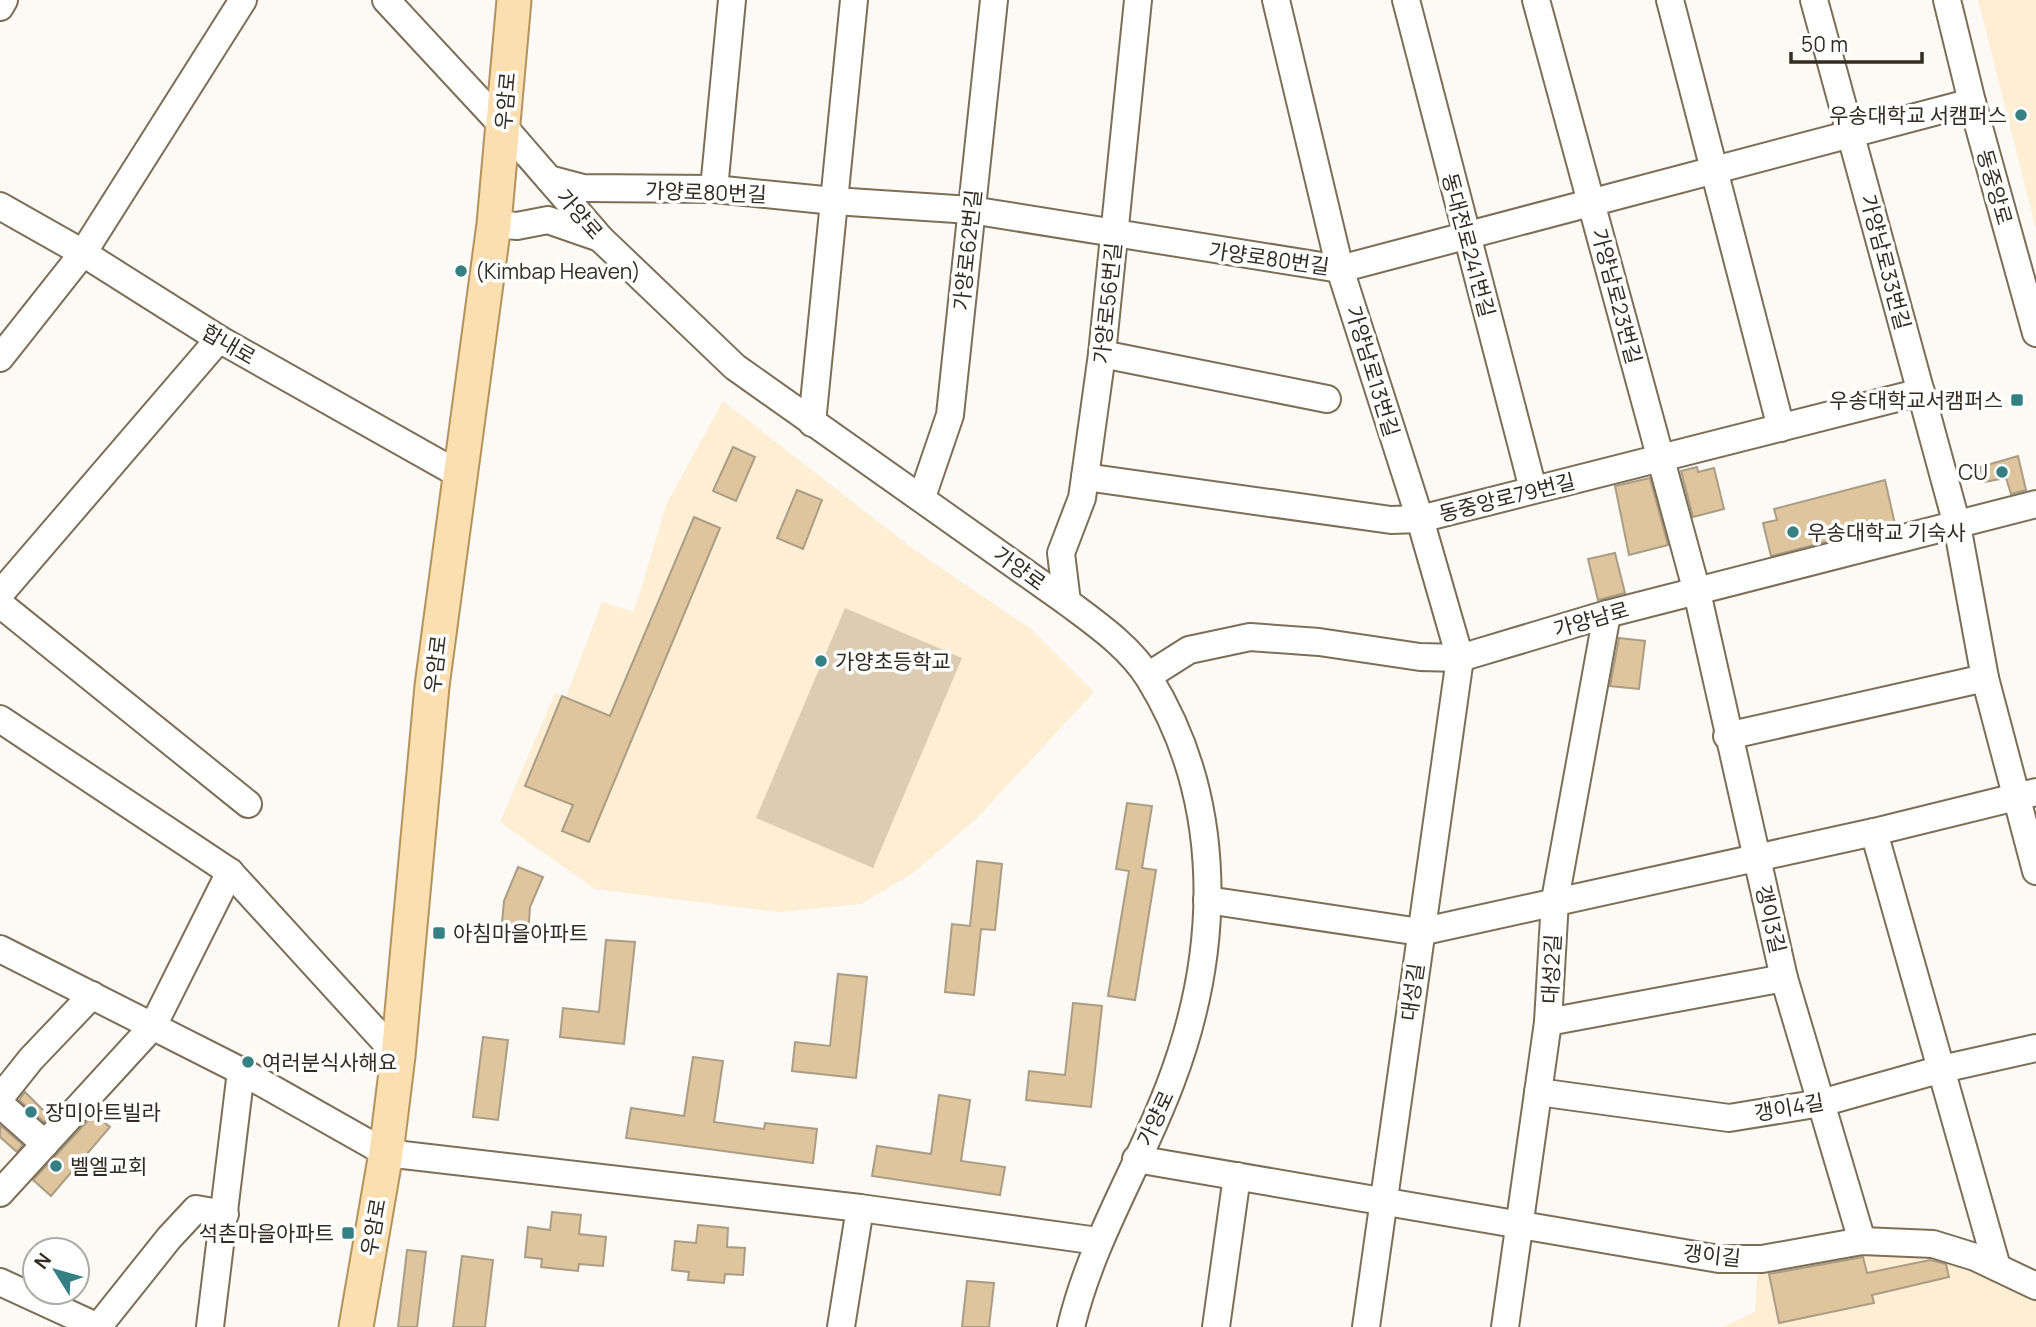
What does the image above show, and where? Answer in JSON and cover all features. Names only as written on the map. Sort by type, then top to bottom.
[{"type":"main road","name":"우암로","points":[[356,1327],[386,1153],[398,1056],[432,687],[494,224],[513,0]]},
{"type":"street","points":[[0,7],[4,0]]},
{"type":"street","points":[[0,358],[83,253],[243,0]]},
{"type":"street","name":"가양로","points":[[386,0],[503,126],[601,239],[735,367],[1068,602],[1107,633],[1148,676],[1184,751],[1205,825],[1208,915],[1198,997],[1171,1082],[1098,1241],[1071,1327]]},
{"type":"street","points":[[714,189],[732,0]]},
{"type":"street","points":[[812,423],[854,0]]},
{"type":"street","name":"가양로62번길","points":[[922,497],[950,415],[994,0]]},
{"type":"street","name":"가양로56번길","points":[[1068,602],[1061,553],[1082,498],[1085,477],[1102,354],[1138,0]]},
{"type":"street","name":"가양남로13번길","points":[[1276,0],[1340,269],[1420,519],[1460,658]]},
{"type":"street","name":"동대전로241번길","points":[[1406,0],[1533,489]]},
{"type":"street","name":"가양남로23번길","points":[[1536,0],[1698,592]]},
{"type":"street","points":[[1670,0],[1781,428]]},
{"type":"street","name":"가양남로33번길","points":[[1814,0],[1957,525],[1985,678],[2025,794],[2036,871]]},
{"type":"street","name":"동중앙로","points":[[1947,0],[1972,102],[2036,333]]},
{"type":"street","name":"가양로80번길","points":[[549,179],[583,188],[714,189],[834,201],[971,210],[1114,235],[1340,269],[1972,102]]},
{"type":"street","name":"합내로","points":[[0,206],[83,253],[219,339],[462,476]]},
{"type":"street","points":[[494,224],[517,226],[548,220],[601,239]]},
{"type":"street","points":[[0,594],[219,339]]},
{"type":"street","points":[[1102,354],[1327,399]]},
{"type":"street","name":"동중앙로79번길","points":[[1085,477],[1391,520],[1420,519],[1921,392]]},
{"type":"street","name":"가양남로","points":[[1148,676],[1189,650],[1250,637],[1319,642],[1420,657],[1460,658],[1607,614],[2036,504]]},
{"type":"street","name":"갱이3길","points":[[1698,592],[1727,736],[1784,978],[1862,1241]]},
{"type":"street","points":[[0,604],[248,804]]},
{"type":"street","name":"대성2길","points":[[1505,1327],[1548,1022],[1555,900],[1607,614]]},
{"type":"street","name":"대성길","points":[[1366,1327],[1460,658]]},
{"type":"street","points":[[1727,736],[1985,678]]},
{"type":"street","points":[[0,719],[230,872],[398,1056]]},
{"type":"street","points":[[1207,900],[1420,932],[1555,900],[1874,832],[2025,794]]},
{"type":"street","points":[[1874,832],[1997,1267]]},
{"type":"street","points":[[0,1193],[153,1026],[230,872]]},
{"type":"street","points":[[0,948],[241,1071],[386,1153],[860,1208],[1098,1241]]},
{"type":"street","points":[[1548,1022],[1784,978]]},
{"type":"street","points":[[0,1098],[31,1059],[92,995]]},
{"type":"street","name":"갱이4길","points":[[1538,1092],[1729,1118],[1821,1103],[1942,1069],[2036,1048]]},
{"type":"street","points":[[210,1327],[241,1071]]},
{"type":"street","points":[[0,1104],[45,1144]]},
{"type":"street","name":"갱이길","points":[[1136,1159],[1382,1199],[1719,1259],[1762,1259],[1862,1241],[1933,1244],[1997,1267],[2036,1286]]},
{"type":"street","points":[[1216,1327],[1237,1176]]},
{"type":"street","points":[[841,1327],[860,1208]]},
{"type":"street","points":[[0,1282],[98,1327],[196,1209],[225,1214]]},
{"type":"shaded area","name":"우송대학교 서캠퍼스","points":[[1978,0],[2036,0],[2036,229]]},
{"type":"shaded area","name":"가양초등학교","points":[[723,401],[916,551],[1031,629],[1094,692],[976,819],[913,873],[861,904],[778,912],[595,889],[500,822],[555,693],[566,697],[602,602],[634,612],[666,505]]},
{"type":"shaded area","points":[[845,608],[962,658],[873,868],[756,818]]},
{"type":"shaded area","points":[[1935,1249],[2036,1294],[2036,1327],[1723,1327],[1755,1312],[1758,1262],[1863,1250]]},
{"type":"building","points":[[733,447],[755,457],[736,501],[713,491]]},
{"type":"building","name":"CU","points":[[2018,456],[2026,490],[2011,494],[2006,478],[1984,482],[1980,467]]},
{"type":"building","points":[[1697,467],[1698,472],[1714,468],[1724,509],[1693,517],[1681,471]]},
{"type":"building","points":[[1650,478],[1668,545],[1629,555],[1615,486]]},
{"type":"building","points":[[1885,480],[1895,524],[1771,556],[1763,523],[1777,520],[1774,509]]},
{"type":"building","points":[[797,490],[822,500],[803,549],[777,538]]},
{"type":"building","points":[[694,517],[720,528],[589,842],[562,831],[573,805],[525,786],[562,696],[610,716]]},
{"type":"building","points":[[1615,553],[1625,593],[1598,600],[1588,559]]},
{"type":"building","points":[[1619,638],[1645,641],[1639,689],[1610,686]]},
{"type":"building","points":[[1127,803],[1152,806],[1142,868],[1156,870],[1135,1000],[1108,996],[1129,871],[1116,869]]},
{"type":"building","points":[[977,861],[1002,864],[995,930],[981,929],[974,995],[945,992],[952,924],[970,926]]},
{"type":"building","points":[[518,867],[543,877],[530,907],[528,936],[501,934],[504,901]]},
{"type":"building","points":[[606,940],[635,942],[624,1044],[560,1037],[563,1008],[599,1012]]},
{"type":"building","points":[[838,974],[867,977],[856,1078],[792,1071],[795,1042],[830,1046]]},
{"type":"building","points":[[1073,1003],[1102,1006],[1091,1107],[1026,1100],[1029,1071],[1065,1075]]},
{"type":"building","points":[[483,1037],[508,1040],[498,1120],[473,1117]]},
{"type":"building","points":[[693,1057],[723,1061],[714,1122],[764,1129],[765,1123],[817,1129],[813,1163],[626,1138],[631,1108],[684,1116]]},
{"type":"building","points":[[25,1092],[49,1116],[44,1122],[19,1100]]},
{"type":"building","points":[[939,1095],[970,1100],[961,1161],[1005,1167],[1000,1195],[872,1176],[877,1146],[931,1154]]},
{"type":"building","points":[[94,1114],[110,1127],[51,1196],[33,1180]]},
{"type":"building","points":[[0,1125],[23,1145],[17,1152],[0,1137]]},
{"type":"building","points":[[552,1212],[581,1215],[579,1234],[606,1237],[603,1266],[579,1264],[578,1271],[541,1267],[542,1259],[525,1257],[528,1227],[550,1230]]},
{"type":"building","points":[[698,1225],[728,1228],[727,1247],[745,1248],[743,1275],[725,1274],[724,1283],[688,1280],[689,1272],[672,1270],[675,1241],[696,1243]]},
{"type":"building","points":[[407,1250],[426,1252],[417,1327],[398,1327]]},
{"type":"building","points":[[462,1256],[493,1260],[485,1327],[453,1327]]},
{"type":"building","points":[[1863,1257],[1867,1273],[1930,1260],[1946,1264],[1949,1277],[1872,1295],[1874,1303],[1779,1323],[1769,1274]]},
{"type":"building","points":[[967,1281],[994,1283],[989,1327],[962,1327]]},
{"type":"place","name":"우송대학교 서캠퍼스","points":[[2021,115]]},
{"type":"place","name":"(Kimbap Heaven)","points":[[461,271]]},
{"type":"place","name":"우송대학교서캠퍼스","points":[[2017,400]]},
{"type":"place","name":"CU","points":[[2002,472]]},
{"type":"place","name":"우송대학교 기숙사","points":[[1793,532]]},
{"type":"place","name":"가양초등학교","points":[[821,661]]},
{"type":"place","name":"아침마을아파트","points":[[439,933]]},
{"type":"place","name":"여러분식사해요","points":[[248,1062]]},
{"type":"place","name":"장미아트빌라","points":[[31,1112]]},
{"type":"place","name":"벨엘교회","points":[[56,1166]]},
{"type":"place","name":"석촌마을아파트","points":[[348,1233]]}]
